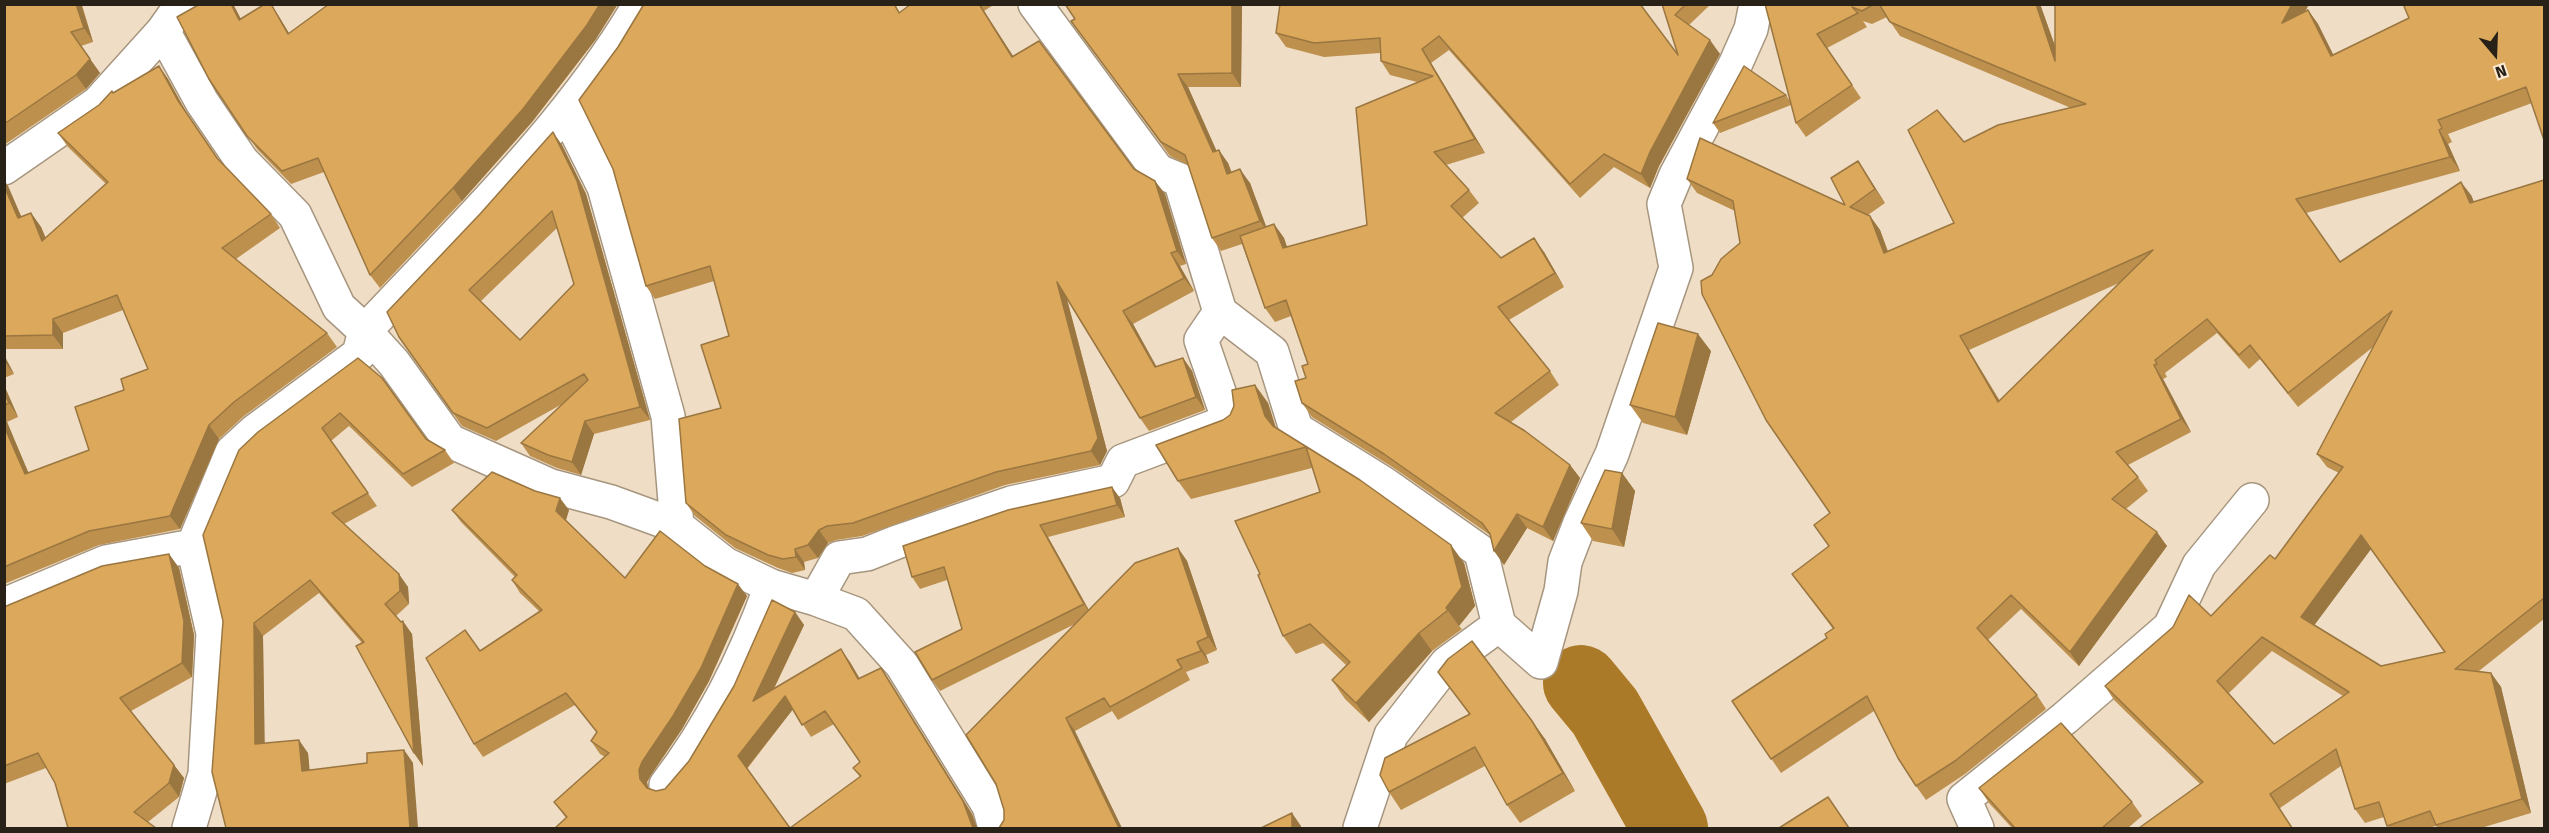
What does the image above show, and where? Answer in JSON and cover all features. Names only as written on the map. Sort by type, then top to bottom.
[{"type":"street","points":[[189,828],[205,774],[213,633],[193,546],[232,452],[255,431],[359,354],[365,331],[567,112],[622,36],[640,4]]},
{"type":"street","points":[[1035,4],[1158,171],[1180,180],[1220,312],[1272,352],[1296,429],[1383,483],[1481,552],[1499,625],[1541,662],[1561,591],[1565,562],[1580,523],[1612,454],[1676,268],[1664,204],[1676,175],[1735,65],[1751,29],[1756,4]]},
{"type":"street","points":[[4,168],[98,103],[174,13]]},
{"type":"street","points":[[174,13],[202,102],[242,161],[295,215],[339,307],[394,363],[450,441],[551,486],[611,502],[677,526],[725,564],[771,586],[816,598],[856,614],[902,665],[989,806],[995,828]]},
{"type":"street","points":[[567,112],[604,188],[668,417],[677,526]]},
{"type":"street","points":[[816,598],[839,558],[867,554],[1011,503],[1113,480],[1123,461],[1229,421],[1201,340],[1220,312]]},
{"type":"street","points":[[1977,828],[1964,799],[2065,718],[2170,627],[2199,564],[2252,500]]},
{"type":"street","points":[[4,604],[106,562],[193,546]]},
{"type":"street","points":[[666,785],[693,750],[755,630],[771,586]]},
{"type":"street","points":[[1360,828],[1391,735],[1447,663],[1499,625]]},
{"type":"building","points":[[4,4],[76,4],[84,28],[71,32],[90,59],[76,75],[4,124]]},
{"type":"building","points":[[200,4],[231,4],[239,20],[265,4],[271,4],[288,34],[329,4],[600,4],[587,25],[523,109],[453,188],[370,275],[318,158],[282,171],[247,136],[209,79],[177,17]]},
{"type":"building","points":[[644,4],[894,4],[899,13],[911,4],[979,4],[1012,57],[1039,41],[1134,169],[1155,181],[1177,251],[1171,253],[1184,278],[1123,311],[1155,367],[1183,358],[1196,397],[1140,418],[1057,282],[1098,438],[1091,451],[996,472],[853,523],[827,526],[819,530],[808,545],[795,549],[796,557],[783,559],[768,555],[726,535],[686,503],[679,419],[721,408],[701,345],[729,336],[710,266],[646,286],[613,169],[579,100],[618,47]]},
{"type":"building","points":[[1065,4],[1232,4],[1232,73],[1178,74],[1213,152],[1219,150],[1227,174],[1240,169],[1260,221],[1212,238],[1185,155],[1161,142],[1071,21],[1075,19]]},
{"type":"building","points":[[1280,4],[1640,4],[1678,55],[1662,4],[1686,4],[1675,15],[1710,40],[1650,152],[1641,174],[1604,154],[1570,184],[1439,36],[1422,49],[1475,139],[1434,152],[1469,190],[1451,206],[1501,258],[1534,238],[1555,273],[1498,307],[1550,371],[1495,413],[1525,431],[1570,465],[1543,527],[1517,514],[1494,551],[1490,534],[1482,523],[1384,454],[1302,403],[1295,381],[1306,378],[1302,366],[1308,364],[1286,300],[1265,308],[1240,236],[1274,224],[1283,248],[1367,225],[1356,108],[1433,76],[1381,61],[1380,38],[1314,43],[1276,33]]},
{"type":"building","points":[[1765,4],[1874,4],[1862,11],[1852,7],[1858,13],[1817,34],[1852,85],[1796,123]]},
{"type":"building","points":[[1879,4],[2036,4],[2055,61],[2055,4],[2292,4],[2282,23],[2308,10],[2331,56],[2409,18],[2403,4],[2544,4],[2544,140],[2526,87],[2438,120],[2442,128],[2439,130],[2450,157],[2296,199],[2340,262],[2461,182],[2470,203],[2544,180],[2544,598],[2455,669],[2491,673],[2522,799],[2436,825],[2430,811],[2387,826],[2379,802],[2355,809],[2336,749],[2270,794],[2292,828],[2139,828],[2203,782],[2105,686],[2173,627],[2189,595],[2211,616],[2270,555],[2275,559],[2343,467],[2317,454],[2392,311],[2288,393],[2250,345],[2239,355],[2207,319],[2155,360],[2157,364],[2154,365],[2181,419],[2116,452],[2138,477],[2112,499],[2157,532],[2070,652],[2011,595],[1977,628],[2037,695],[1955,761],[1916,786],[1898,758],[1867,696],[1771,759],[1732,701],[1827,638],[1825,634],[1834,628],[1792,574],[1829,546],[1814,525],[1830,513],[1766,420],[1702,294],[1701,281],[1712,275],[1721,259],[1740,243],[1733,201],[1687,179],[1700,138],[1845,205],[1831,178],[1858,161],[1875,189],[1850,207],[1870,216],[1884,253],[1954,223],[1908,130],[1937,110],[1964,142],[1998,125],[2086,104],[1890,22]],"holes":[[[2153,250],[1998,402],[1960,336]],[[2361,535],[2445,652],[2381,666],[2301,617]],[[2262,637],[2349,692],[2274,744],[2217,681]]]},
{"type":"building","points":[[159,66],[177,99],[217,158],[271,214],[222,248],[327,333],[234,402],[209,425],[170,516],[89,531],[4,567],[4,426],[25,474],[89,450],[75,407],[124,390],[121,379],[148,369],[117,295],[53,319],[53,335],[4,336],[4,186],[18,218],[31,213],[42,241],[108,182],[58,133],[99,105],[112,91],[113,93]]},
{"type":"building","points":[[1744,66],[1786,95],[1713,123]]},
{"type":"building","points":[[553,132],[577,181],[640,407],[585,421],[572,462],[548,455],[521,443],[588,380],[584,374],[487,428],[453,413],[399,337],[387,312],[480,214]],"holes":[[[552,211],[574,284],[520,340],[469,290]]]},
{"type":"building","points":[[1658,323],[1698,334],[1675,417],[1630,405]]},
{"type":"building","points":[[358,358],[382,378],[426,439],[445,450],[403,474],[340,413],[322,428],[368,493],[332,513],[399,574],[400,591],[385,604],[401,622],[403,621],[414,753],[356,646],[364,642],[310,580],[254,623],[255,744],[299,740],[302,771],[367,763],[367,753],[404,750],[410,828],[226,828],[212,772],[223,621],[203,535],[239,450],[258,432]]},
{"type":"building","points":[[1255,385],[1265,416],[1273,426],[1360,480],[1451,545],[1462,587],[1446,608],[1448,610],[1419,633],[1356,703],[1332,680],[1350,662],[1310,624],[1283,636],[1258,575],[1260,574],[1235,521],[1320,492],[1306,447],[1178,481],[1156,445],[1223,420],[1230,415],[1234,406],[1232,390]]},
{"type":"building","points":[[4,393],[9,403],[4,405]]},
{"type":"building","points":[[1605,470],[1622,473],[1612,529],[1581,523]]},
{"type":"building","points":[[492,472],[535,491],[560,498],[556,511],[625,578],[660,531],[705,566],[738,584],[701,668],[673,716],[642,762],[639,770],[640,779],[647,788],[656,791],[665,789],[689,761],[734,686],[772,600],[795,612],[753,701],[841,649],[858,679],[881,668],[963,801],[973,828],[790,828],[555,828],[567,817],[554,802],[609,753],[591,741],[597,732],[566,693],[474,744],[426,658],[465,630],[480,651],[542,610],[512,580],[517,575],[452,510]],"holes":[[[785,696],[802,725],[825,711],[860,762],[853,768],[861,776],[790,828],[738,756]]]},
{"type":"building","points":[[1112,487],[1117,505],[1040,525],[1084,604],[932,680],[915,652],[962,629],[944,567],[912,577],[903,546],[1008,510]]},
{"type":"building","points":[[1178,548],[1208,637],[1197,642],[1201,651],[1177,660],[1182,668],[1110,707],[1104,698],[1066,718],[1119,828],[999,828],[1004,820],[1004,810],[996,784],[966,735],[1135,563]]},
{"type":"building","points":[[169,554],[184,621],[182,663],[120,698],[174,765],[169,783],[134,812],[156,828],[68,828],[55,783],[38,753],[4,766],[4,607],[102,566]]},
{"type":"building","points":[[1472,641],[1532,721],[1563,773],[1507,805],[1475,747],[1389,792],[1380,775],[1385,758],[1470,714],[1438,672],[1448,659]]},
{"type":"building","points":[[2061,723],[2132,802],[2102,828],[2015,828],[1979,788]]},
{"type":"building","points":[[1828,797],[1849,828],[1779,828]]},
{"type":"building","points":[[1292,813],[1292,828],[1261,828]]},
{"type":"waterway","points":[[1581,683],[1605,712],[1670,828]]}]
